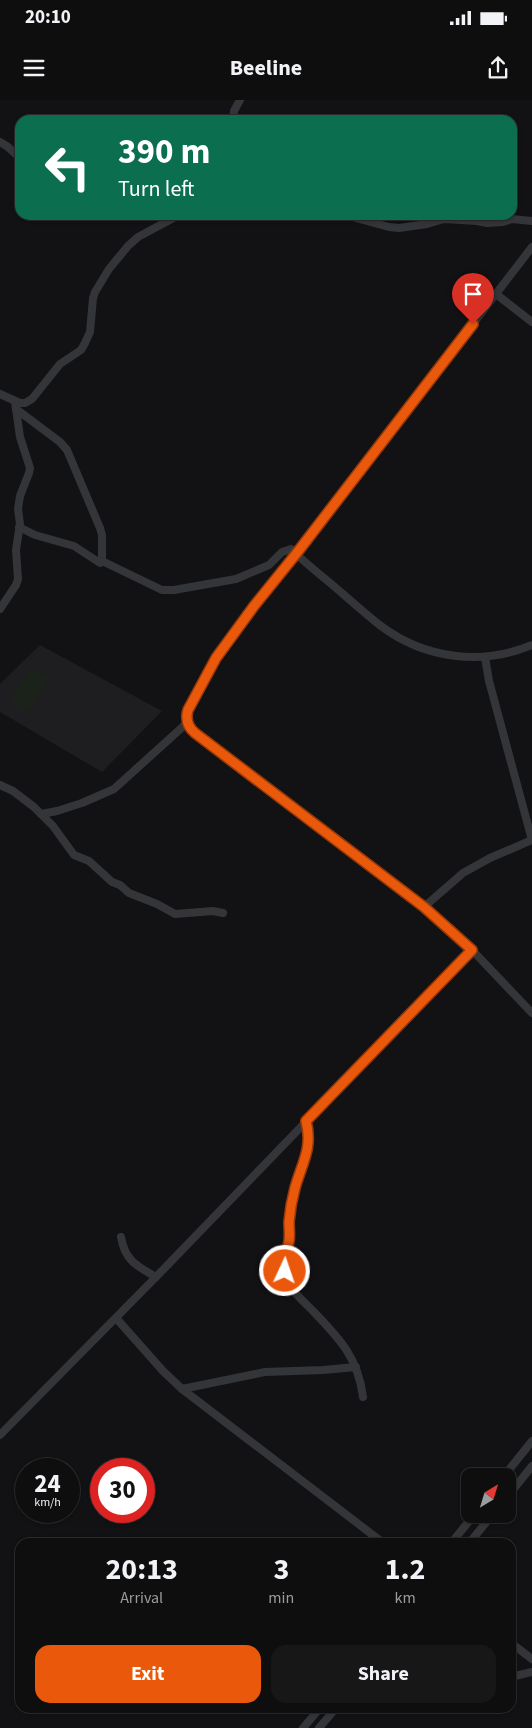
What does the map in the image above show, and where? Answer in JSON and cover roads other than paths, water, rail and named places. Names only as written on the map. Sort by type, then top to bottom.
[{"type":"street","points":[[233,115],[240,100]]},
{"type":"street","points":[[0,142],[15,153]]},
{"type":"street","points":[[16,405],[32,399],[60,364],[81,350],[90,332],[95,292],[109,269],[128,246],[138,237],[170,220]]},
{"type":"street","points":[[363,220],[399,228],[427,224],[438,220]]},
{"type":"street","points":[[466,220],[486,223],[509,220]]},
{"type":"street","points":[[517,220],[532,221]]},
{"type":"street","points":[[532,247],[254,606],[216,658],[188,710],[187,723],[195,733],[424,907],[472,950],[532,1013]]},
{"type":"street","points":[[496,294],[532,322]]},
{"type":"street","points":[[0,394],[16,405],[67,450],[100,528],[102,535],[102,561]]},
{"type":"street","points":[[0,609],[18,579],[16,550],[19,527],[18,509],[20,496],[30,468],[20,437],[16,405]]},
{"type":"street","points":[[19,527],[35,535],[74,546],[100,563],[102,561],[162,590],[174,590],[236,579],[269,565],[282,552],[292,549],[381,626],[420,648],[441,654],[485,657],[501,655],[532,645]]},
{"type":"street","points":[[424,907],[462,873],[476,864],[532,840],[485,657]]},
{"type":"street","points":[[41,814],[82,803],[114,789],[187,723]]},
{"type":"street","points":[[0,785],[28,801],[74,855],[88,861],[112,882],[120,885],[129,893],[157,904],[175,914],[223,912]]},
{"type":"street","points":[[0,1435],[156,1277],[472,950]]},
{"type":"street","points":[[306,1121],[308,1145],[306,1159],[292,1199],[289,1241],[284,1259],[285,1271],[288,1282],[294,1292],[337,1336],[349,1353],[360,1379],[363,1397]]},
{"type":"street","points":[[121,1237],[123,1248],[135,1265],[156,1277]]},
{"type":"street","points":[[116,1318],[182,1389],[377,1538]]},
{"type":"street","points":[[182,1389],[265,1372],[356,1367]]},
{"type":"street","points":[[510,1468],[532,1441]]},
{"type":"street","points":[[516,1486],[532,1466]]},
{"type":"street","points":[[455,1538],[468,1523]]},
{"type":"street","points":[[473,1538],[486,1523]]},
{"type":"street","points":[[516,1647],[532,1659]]},
{"type":"street","points":[[516,1676],[532,1672]]},
{"type":"street","points":[[303,1728],[316,1713]]},
{"type":"street","points":[[319,1728],[332,1713]]}]
